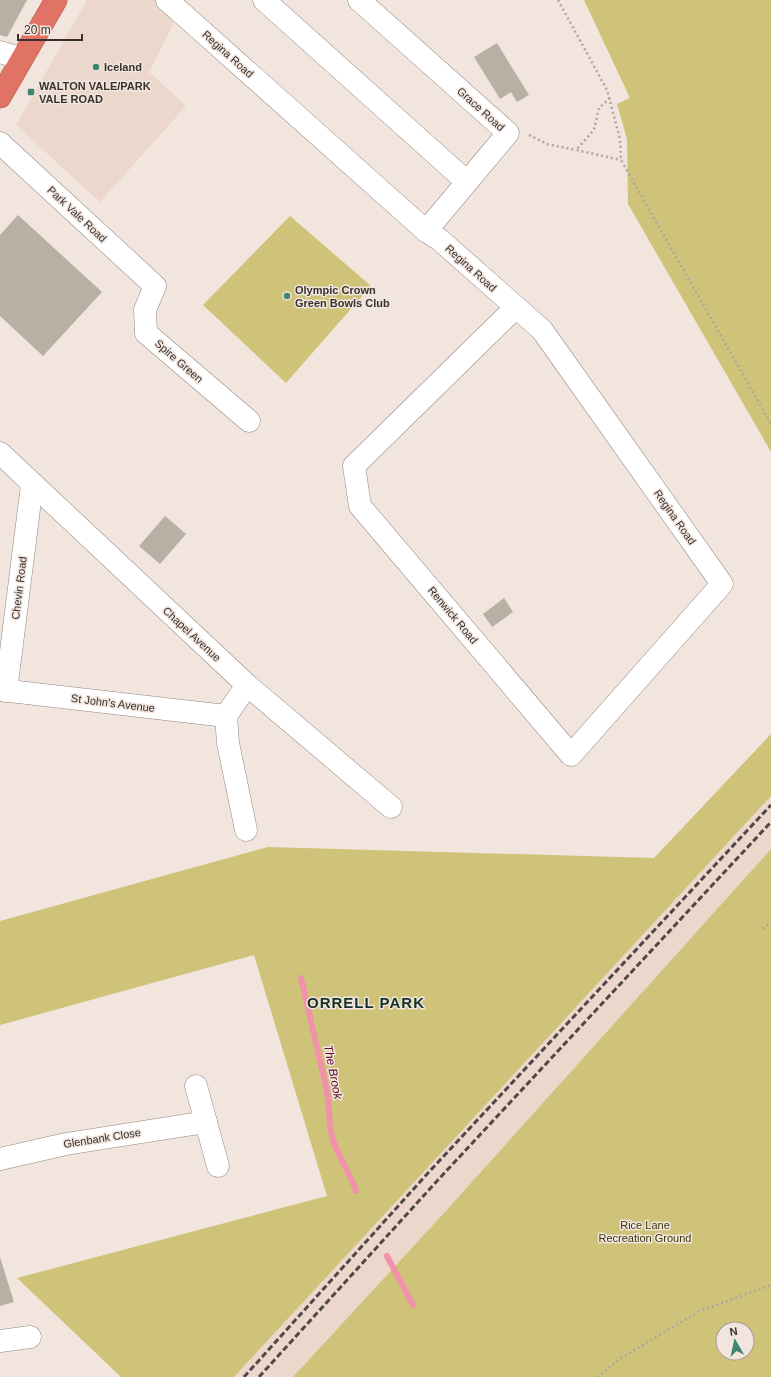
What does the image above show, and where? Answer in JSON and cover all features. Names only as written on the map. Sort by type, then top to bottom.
[{"type":"highway","points":[[0,97],[21,58],[56,0]]},
{"type":"street","name":"Regina Road","points":[[168,0],[426,231],[440,240],[542,330],[722,584]]},
{"type":"street","points":[[264,0],[467,182]]},
{"type":"street","name":"Grace Road","points":[[359,0],[508,133],[426,231]]},
{"type":"street","points":[[0,52],[21,58]]},
{"type":"street","name":"Park Vale Road","points":[[0,143],[155,286]]},
{"type":"street","name":"Spire Green","points":[[155,286],[146,310],[146,333],[249,422]]},
{"type":"street","name":"Renwick Road","points":[[516,307],[354,466],[360,506],[571,754],[722,584]]},
{"type":"street","name":"Chapel Avenue","points":[[0,453],[32,485],[247,685],[391,807]]},
{"type":"street","name":"Chevin Road","points":[[3,690],[32,485]]},
{"type":"street","points":[[246,830],[228,744],[226,716],[247,685]]},
{"type":"street","name":"St John's Avenue","points":[[3,690],[226,716]]},
{"type":"street","points":[[196,1086],[218,1166]]},
{"type":"street","name":"Glenbank Close","points":[[0,1159],[66,1144],[206,1122]]},
{"type":"street","points":[[0,1341],[30,1337]]},
{"type":"path","points":[[558,0],[608,90],[620,139],[621,160],[771,424]]},
{"type":"path","points":[[576,150],[594,130],[599,108],[603,102],[610,98]]},
{"type":"path","points":[[508,133],[531,136],[547,144],[621,160]]},
{"type":"path","points":[[763,929],[771,922]]},
{"type":"path","points":[[597,1377],[620,1358],[700,1311],[771,1284]]},
{"type":"shaded area","points":[[87,0],[177,0],[172,27],[149,72],[186,106],[100,202],[16,125]]},
{"type":"shaded area","points":[[771,796],[771,849],[444,1213],[293,1377],[234,1377]]},
{"type":"green space","points":[[584,0],[771,0],[771,452],[628,204],[627,139],[617,104],[630,98]]},
{"type":"green space","name":"Olympic Crown Green Bowls Club","points":[[290,216],[371,286],[286,383],[203,305]]},
{"type":"green space","points":[[771,734],[771,796],[234,1377],[121,1377],[17,1278],[327,1196],[254,955],[0,1025],[0,921],[268,847],[654,858]]},
{"type":"green space","name":"Rice Lane Recreation Ground","points":[[771,849],[771,1377],[293,1377],[444,1213]]},
{"type":"building","points":[[0,0],[27,0],[7,37],[0,35]]},
{"type":"building","points":[[497,43],[529,95],[517,102],[511,92],[500,99],[474,57]]},
{"type":"building","points":[[18,215],[102,292],[43,356],[0,316],[0,235]]},
{"type":"building","points":[[165,516],[186,534],[160,564],[139,546]]},
{"type":"building","points":[[504,598],[513,612],[492,627],[483,614]]},
{"type":"building","points":[[0,1257],[14,1302],[0,1306]]},
{"type":"waterway","name":"The Brook","points":[[301,978],[327,1091],[331,1134],[335,1147],[356,1191]]},
{"type":"waterway","name":"The Brook","points":[[387,1256],[413,1305]]},
{"type":"railway","points":[[244,1377],[428,1173],[771,805]]},
{"type":"railway","points":[[259,1377],[437,1181],[771,822]]},
{"type":"place","name":"Iceland","points":[[96,67]]},
{"type":"place","name":"WALTON VALE/PARK VALE ROAD","points":[[31,92]]},
{"type":"place","name":"Olympic Crown Green Bowls Club","points":[[287,296]]},
{"type":"district","name":"ORRELL PARK","points":[[366,1003]]}]
